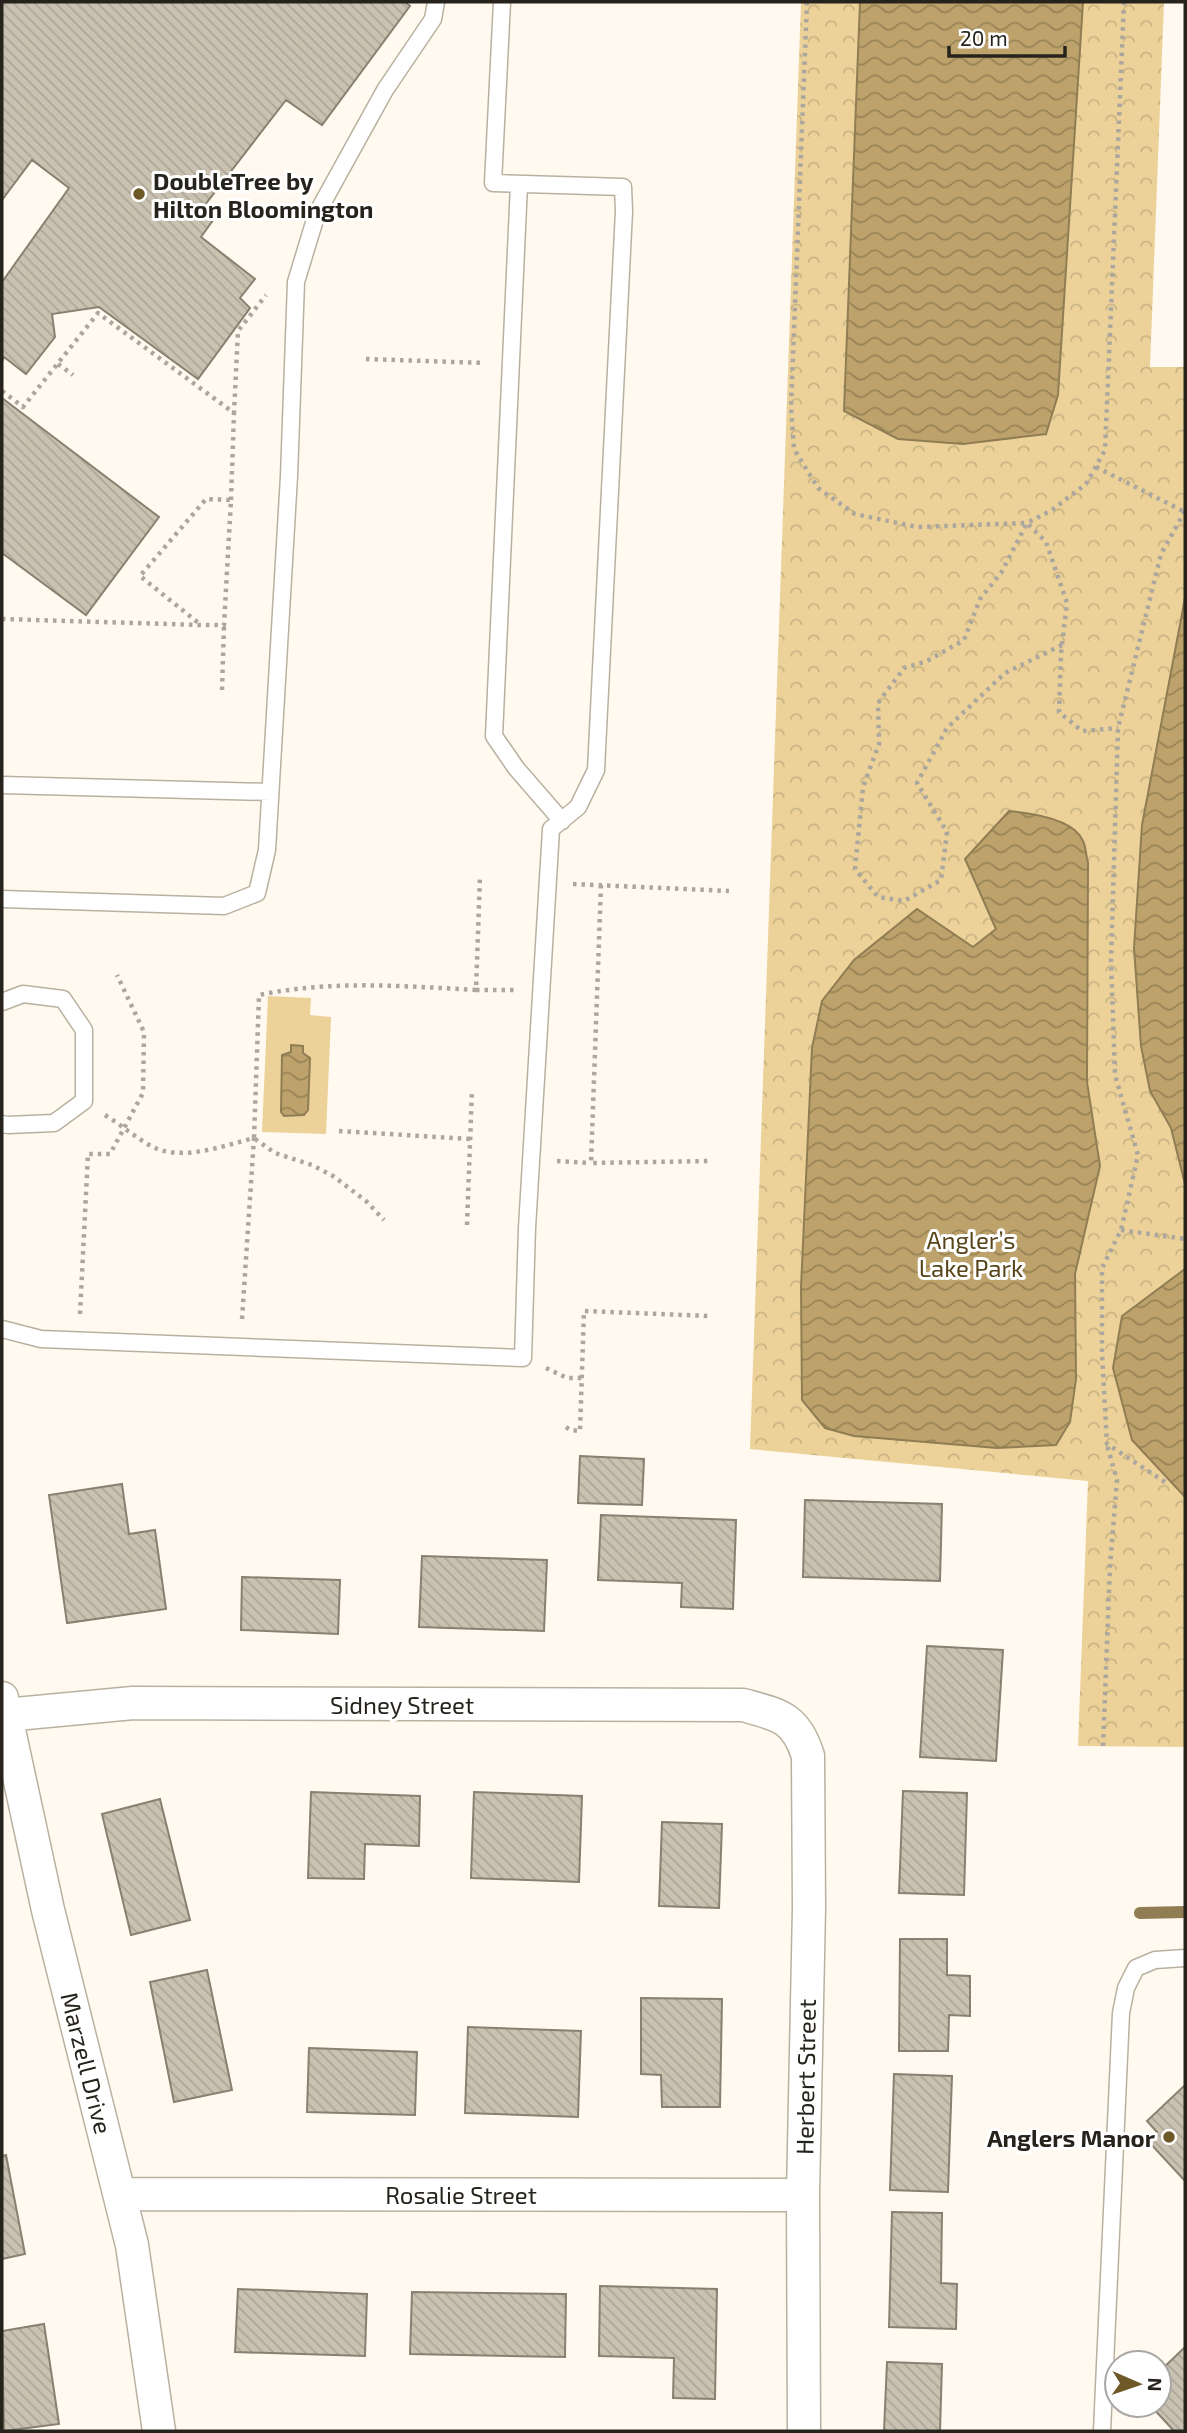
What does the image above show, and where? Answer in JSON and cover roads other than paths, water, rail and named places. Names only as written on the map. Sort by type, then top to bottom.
[{"type":"street","name":"Sidney Street","points":[[3,1707],[133,1703],[743,1704],[782,1716],[794,1726]]},
{"type":"street","name":"Marzell Drive","points":[[3,1707],[48,1910],[132,2245],[159,2431]]},
{"type":"street","name":"Herbert Street","points":[[794,1726],[804,1741],[808,1756],[809,1908],[803,2195],[804,2431]]},
{"type":"street","name":"Rosalie Street","points":[[120,2194],[803,2195]]},
{"type":"lane","points":[[2,899],[224,906],[257,893],[267,850],[289,476],[296,282],[317,213],[386,90],[433,19],[436,2]]},
{"type":"lane","points":[[2,1329],[41,1339],[523,1358],[527,1228],[551,829],[578,807],[596,770],[624,211],[622,187],[493,183],[502,2]]},
{"type":"lane","points":[[519,184],[494,736],[516,768],[562,821]]},
{"type":"lane","points":[[2,785],[270,792]]},
{"type":"lane","points":[[2,1002],[23,993],[63,999],[84,1030],[84,1101],[54,1123],[2,1124]]},
{"type":"lane","points":[[1102,2431],[1121,2013],[1126,1988],[1136,1968],[1156,1960],[1185,1958]]},
{"type":"water","points":[[860,2],[1083,2],[1058,395],[1046,434],[963,444],[898,439],[844,411]]},
{"type":"water","points":[[1185,598],[1185,1184],[1171,1128],[1150,1091],[1141,1046],[1134,948],[1142,825]]},
{"type":"water","points":[[1009,811],[1050,818],[1071,827],[1083,841],[1088,863],[1087,1082],[1100,1166],[1075,1274],[1076,1379],[1070,1422],[1056,1445],[997,1448],[854,1436],[825,1428],[802,1400],[801,1287],[812,1048],[822,1001],[854,960],[917,909],[973,947],[996,929],[965,859]]},
{"type":"water","points":[[291,1045],[303,1046],[303,1053],[310,1058],[308,1110],[304,1115],[284,1116],[281,1112],[282,1055],[291,1052]]},
{"type":"water","points":[[1185,1269],[1185,1497],[1132,1440],[1113,1368],[1122,1316]]},
{"type":"waterway","points":[[1140,1913],[1185,1912]]},
{"type":"place","name":"DoubleTree by Hilton Bloomington","points":[[139,194]]},
{"type":"place","name":"Anglers Manor","points":[[1169,2137]]},
{"type":"park label","name":"Angler’s Lake Park","points":[[971,1253]]}]
